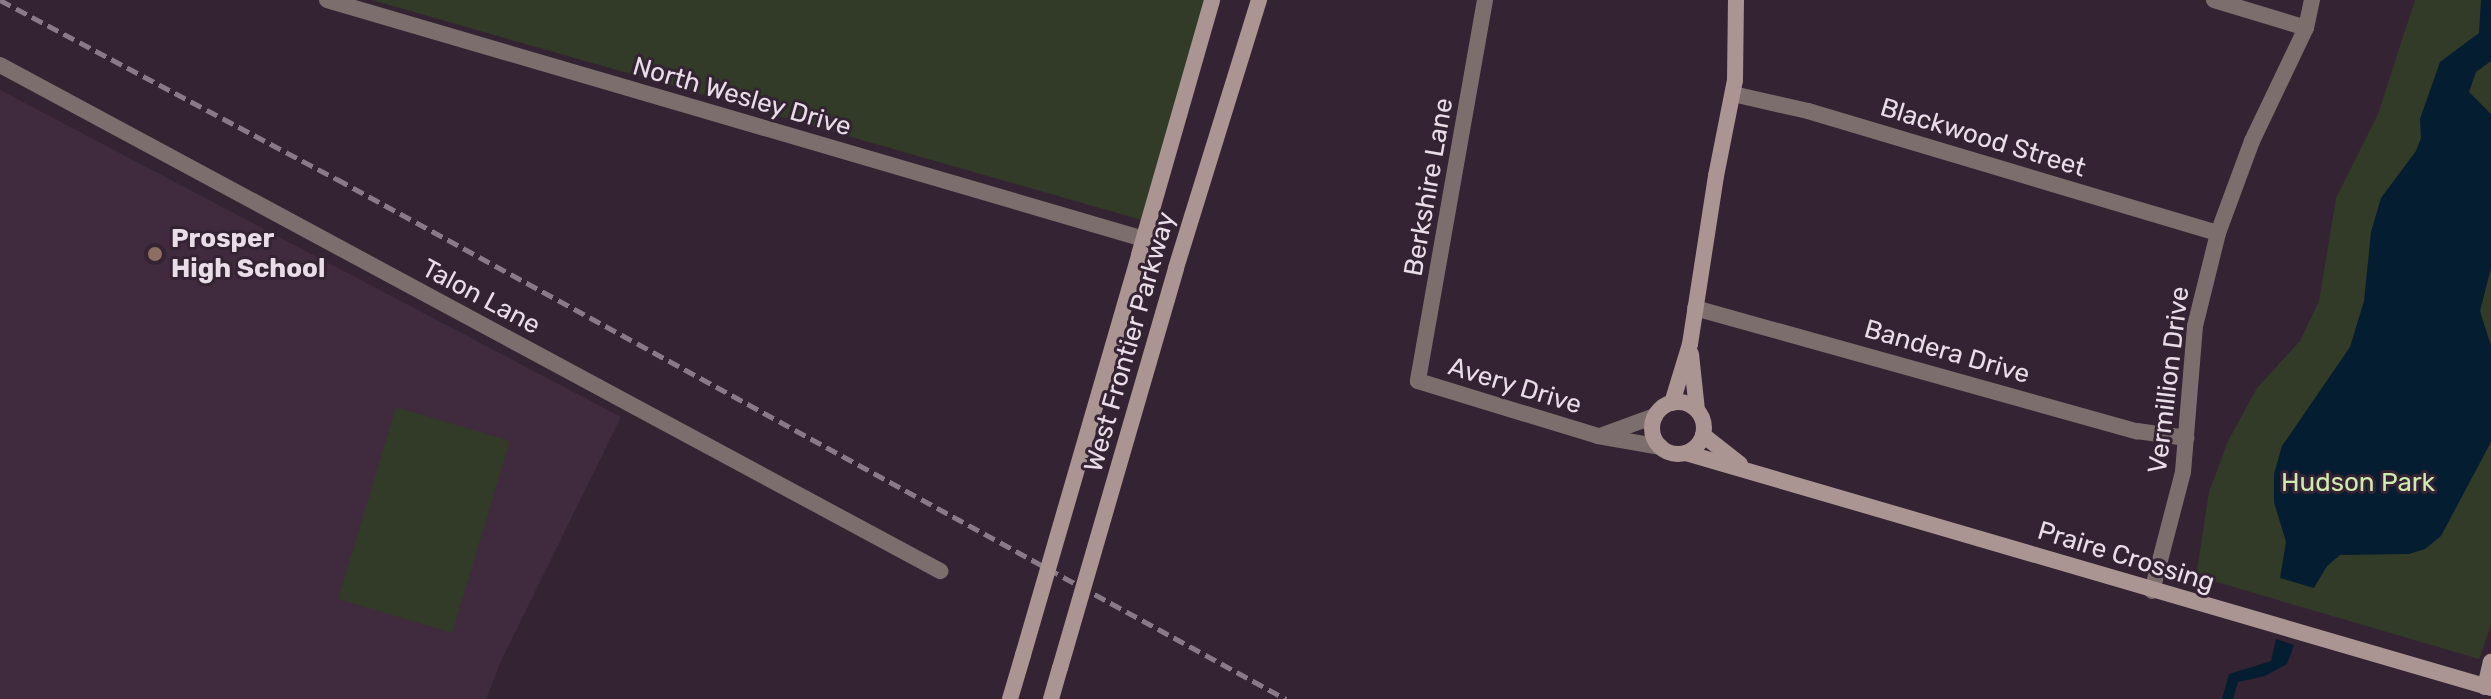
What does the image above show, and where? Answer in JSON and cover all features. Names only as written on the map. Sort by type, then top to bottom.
[{"type":"street","name":"North Wesley Drive","points":[[327,0],[1142,247]]},
{"type":"street","name":"West Frontier Parkway","points":[[1010,699],[1212,0]]},
{"type":"street","name":"West Frontier Parkway","points":[[1051,699],[1176,268],[1259,0]]},
{"type":"street","name":"Berkshire Lane","points":[[1418,381],[1485,0]]},
{"type":"street","points":[[1690,344],[1697,410],[1703,421],[1703,435],[1699,443],[1686,453],[1668,452],[1652,433],[1655,416],[1672,403],[1690,344],[1733,94],[1737,48],[1736,0]]},
{"type":"street","points":[[2214,0],[2306,28]]},
{"type":"street","name":"Vermillion Drive","points":[[2152,591],[2183,472],[2195,326],[2218,233],[2252,141],[2306,28],[2312,0]]},
{"type":"street","name":"Talon Lane","points":[[0,65],[940,571]]},
{"type":"street","name":"Blackwood Street","points":[[1733,94],[1808,111],[2218,233]]},
{"type":"street","name":"Bandera Drive","points":[[1695,308],[2137,431],[2187,438]]},
{"type":"street","name":"Avery Drive","points":[[1418,381],[1598,436],[1661,447]]},
{"type":"street","points":[[1672,403],[1689,404],[1697,410]]},
{"type":"street","name":"Avery Drive","points":[[1598,436],[1655,416]]},
{"type":"street","name":"Praire Crossing","points":[[1703,435],[1747,470]]},
{"type":"street","name":"Praire Crossing","points":[[1686,453],[2488,688]]},
{"type":"street","points":[[2488,688],[2491,662]]},
{"type":"shaded area","name":"Prosper High School","points":[[0,90],[621,417],[501,661],[486,699],[0,699]]},
{"type":"green space","points":[[372,0],[1209,0],[1145,221]]},
{"type":"green space","name":"Hudson Park","points":[[2415,0],[2491,0],[2491,625],[2479,659],[2196,576],[2209,492],[2228,441],[2257,388],[2300,341],[2319,301],[2336,198],[2378,114]]},
{"type":"green space","points":[[396,407],[510,441],[452,633],[338,599]]},
{"type":"water","points":[[2481,0],[2491,0],[2491,61],[2476,72],[2469,92],[2491,114],[2491,268],[2480,311],[2491,346],[2491,442],[2441,536],[2425,549],[2409,554],[2340,555],[2327,566],[2314,588],[2280,578],[2286,542],[2274,502],[2274,474],[2282,446],[2350,347],[2364,301],[2371,232],[2381,198],[2416,151],[2421,138],[2420,119],[2440,62],[2479,33]]},
{"type":"water","points":[[2276,639],[2294,645],[2287,664],[2265,676],[2238,682],[2233,699],[2222,699],[2229,674],[2271,661]]},
{"type":"railway","points":[[0,0],[337,179],[1286,699]]},
{"type":"place","name":"Prosper High School","points":[[155,254]]}]
